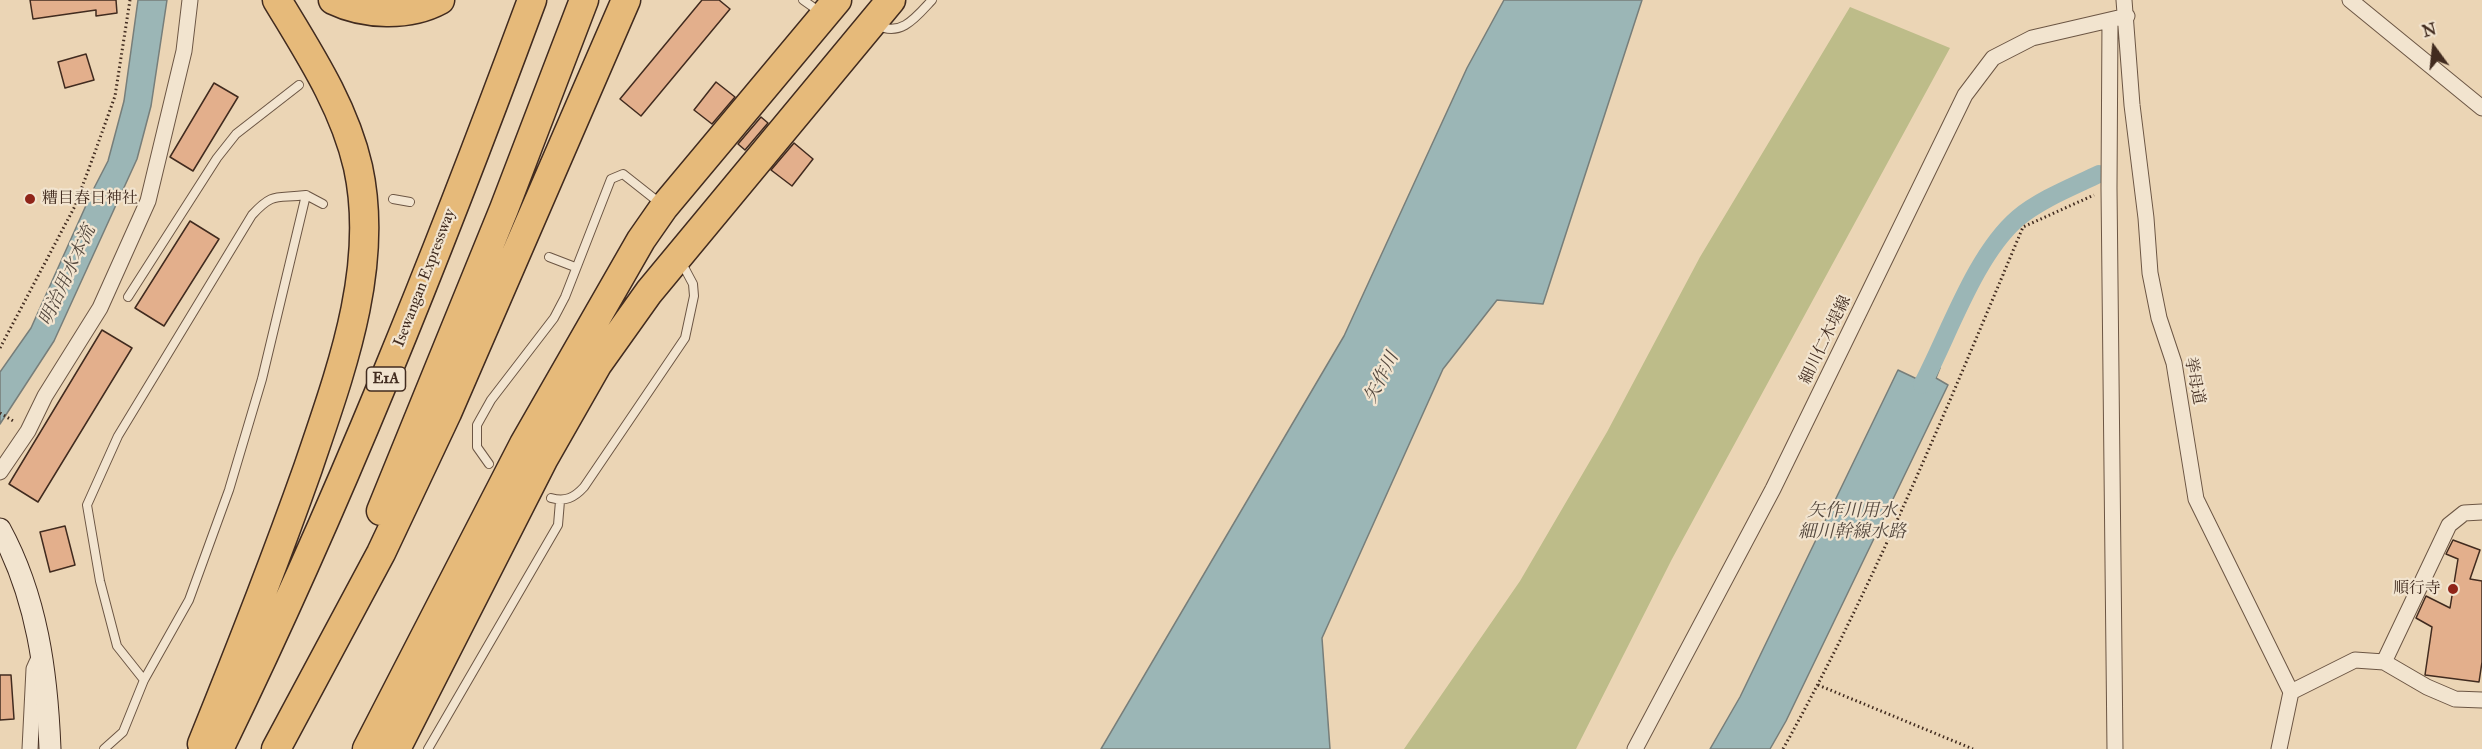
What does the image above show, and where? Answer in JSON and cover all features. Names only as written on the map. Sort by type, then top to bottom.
[{"type":"highway","points":[[200,749],[266,586],[319,435],[355,311],[361,276],[363,208],[358,166],[351,142],[328,88],[277,0]]},
{"type":"highway","points":[[333,0],[366,10],[388,12],[411,10],[440,0]]},
{"type":"highway","name":"Isewangan Expressway","points":[[219,749],[268,647],[388,374],[532,0]]},
{"type":"highway","name":"E1A","points":[[274,749],[427,402],[584,0]]},
{"type":"highway","points":[[274,749],[381,553],[447,413],[626,0]]},
{"type":"highway","points":[[396,749],[569,412],[624,326],[891,0]]},
{"type":"highway","points":[[368,749],[524,444],[617,281],[664,207],[821,5]]},
{"type":"street","points":[[0,472],[28,431],[45,396],[100,308],[148,201],[184,51],[190,0]]},
{"type":"street","name":"挙母道","points":[[2124,0],[2132,105],[2146,218],[2150,273],[2159,318],[2174,363],[2196,499],[2291,692]]},
{"type":"street","points":[[2350,0],[2482,108]]},
{"type":"street","name":"細川仁木堤線","points":[[1635,749],[1773,489],[1965,95],[1993,58],[2032,38],[2127,16]]},
{"type":"street","points":[[2110,20],[2109,188],[2115,749]]},
{"type":"street","points":[[2384,662],[2449,525],[2464,513],[2482,512]]},
{"type":"street","points":[[0,529],[19,569],[33,610],[42,651],[50,749]]},
{"type":"street","points":[[30,749],[34,669],[42,651]]},
{"type":"street","points":[[2279,749],[2291,692],[2355,660],[2384,662],[2427,687],[2455,699],[2482,700]]},
{"type":"lane","points":[[873,22],[890,30],[898,30],[932,0]]},
{"type":"lane","points":[[128,297],[216,158],[236,134],[299,85]]},
{"type":"lane","points":[[489,464],[477,447],[477,425],[491,400],[554,318],[565,297],[608,184],[616,175],[623,174],[630,177],[664,207]]},
{"type":"lane","points":[[144,680],[117,646],[99,581],[87,505],[117,436],[252,215],[264,202],[277,195],[291,197],[306,195],[323,204]]},
{"type":"lane","points":[[104,749],[123,732],[144,680],[189,600],[230,490],[262,379],[306,195]]},
{"type":"lane","points":[[393,199],[410,202]]},
{"type":"lane","points":[[549,257],[575,267]]},
{"type":"lane","points":[[551,498],[560,501],[577,495],[584,487],[685,338],[694,296],[693,284],[685,269],[676,262]]},
{"type":"lane","points":[[428,749],[558,525],[560,501]]},
{"type":"path","points":[[0,348],[75,206],[115,96],[130,0]]},
{"type":"path","points":[[1783,749],[1818,685],[1930,448],[2023,227],[2109,188]]},
{"type":"path","points":[[0,413],[14,421]]},
{"type":"path","points":[[1818,685],[1973,749]]},
{"type":"shaded area","points":[[1850,7],[1950,48],[1672,559],[1576,749],[1404,749],[1520,581],[1607,432],[1700,257]]},
{"type":"water","name":"明治用水本流","points":[[138,0],[167,0],[151,106],[137,159],[54,341],[0,424],[0,372],[31,328],[108,161],[124,101]]},
{"type":"water","name":"矢作川","points":[[1504,0],[1642,0],[1543,304],[1497,300],[1443,369],[1322,638],[1330,749],[1101,749],[1344,336],[1467,68]]},
{"type":"water","name":"矢作川用水 細川幹線水路","points":[[1926,362],[1940,368],[1936,378],[1948,385],[1786,721],[1770,749],[1710,749],[1740,697],[1898,370],[1917,379]]},
{"type":"building","points":[[30,0],[116,0],[117,13],[96,16],[96,10],[33,19]]},
{"type":"building","points":[[702,0],[719,0],[730,9],[641,116],[620,99]]},
{"type":"building","points":[[86,54],[94,80],[65,88],[58,62]]},
{"type":"building","points":[[716,82],[735,97],[712,124],[694,110]]},
{"type":"building","points":[[214,83],[238,97],[193,171],[170,157]]},
{"type":"building","points":[[761,117],[768,123],[745,150],[738,144]]},
{"type":"building","points":[[794,143],[813,159],[792,186],[771,170]]},
{"type":"building","points":[[190,221],[219,239],[164,326],[135,308]]},
{"type":"building","points":[[102,330],[132,348],[38,502],[9,484]]},
{"type":"building","points":[[65,526],[75,565],[50,572],[40,532]]},
{"type":"building","points":[[2453,540],[2480,550],[2470,579],[2482,581],[2482,662],[2479,682],[2425,675],[2432,627],[2416,618],[2426,596],[2450,608],[2458,559],[2446,554]]},
{"type":"building","points":[[0,675],[11,675],[14,719],[0,720]]},
{"type":"waterway","name":"矢作川用水 細川幹線水路","points":[[1922,385],[1964,296],[2003,234],[2018,218],[2037,205],[2099,174]]},
{"type":"place","name":"糟目春日神社","points":[[30,199]]},
{"type":"place","name":"順行寺","points":[[2453,589]]}]
